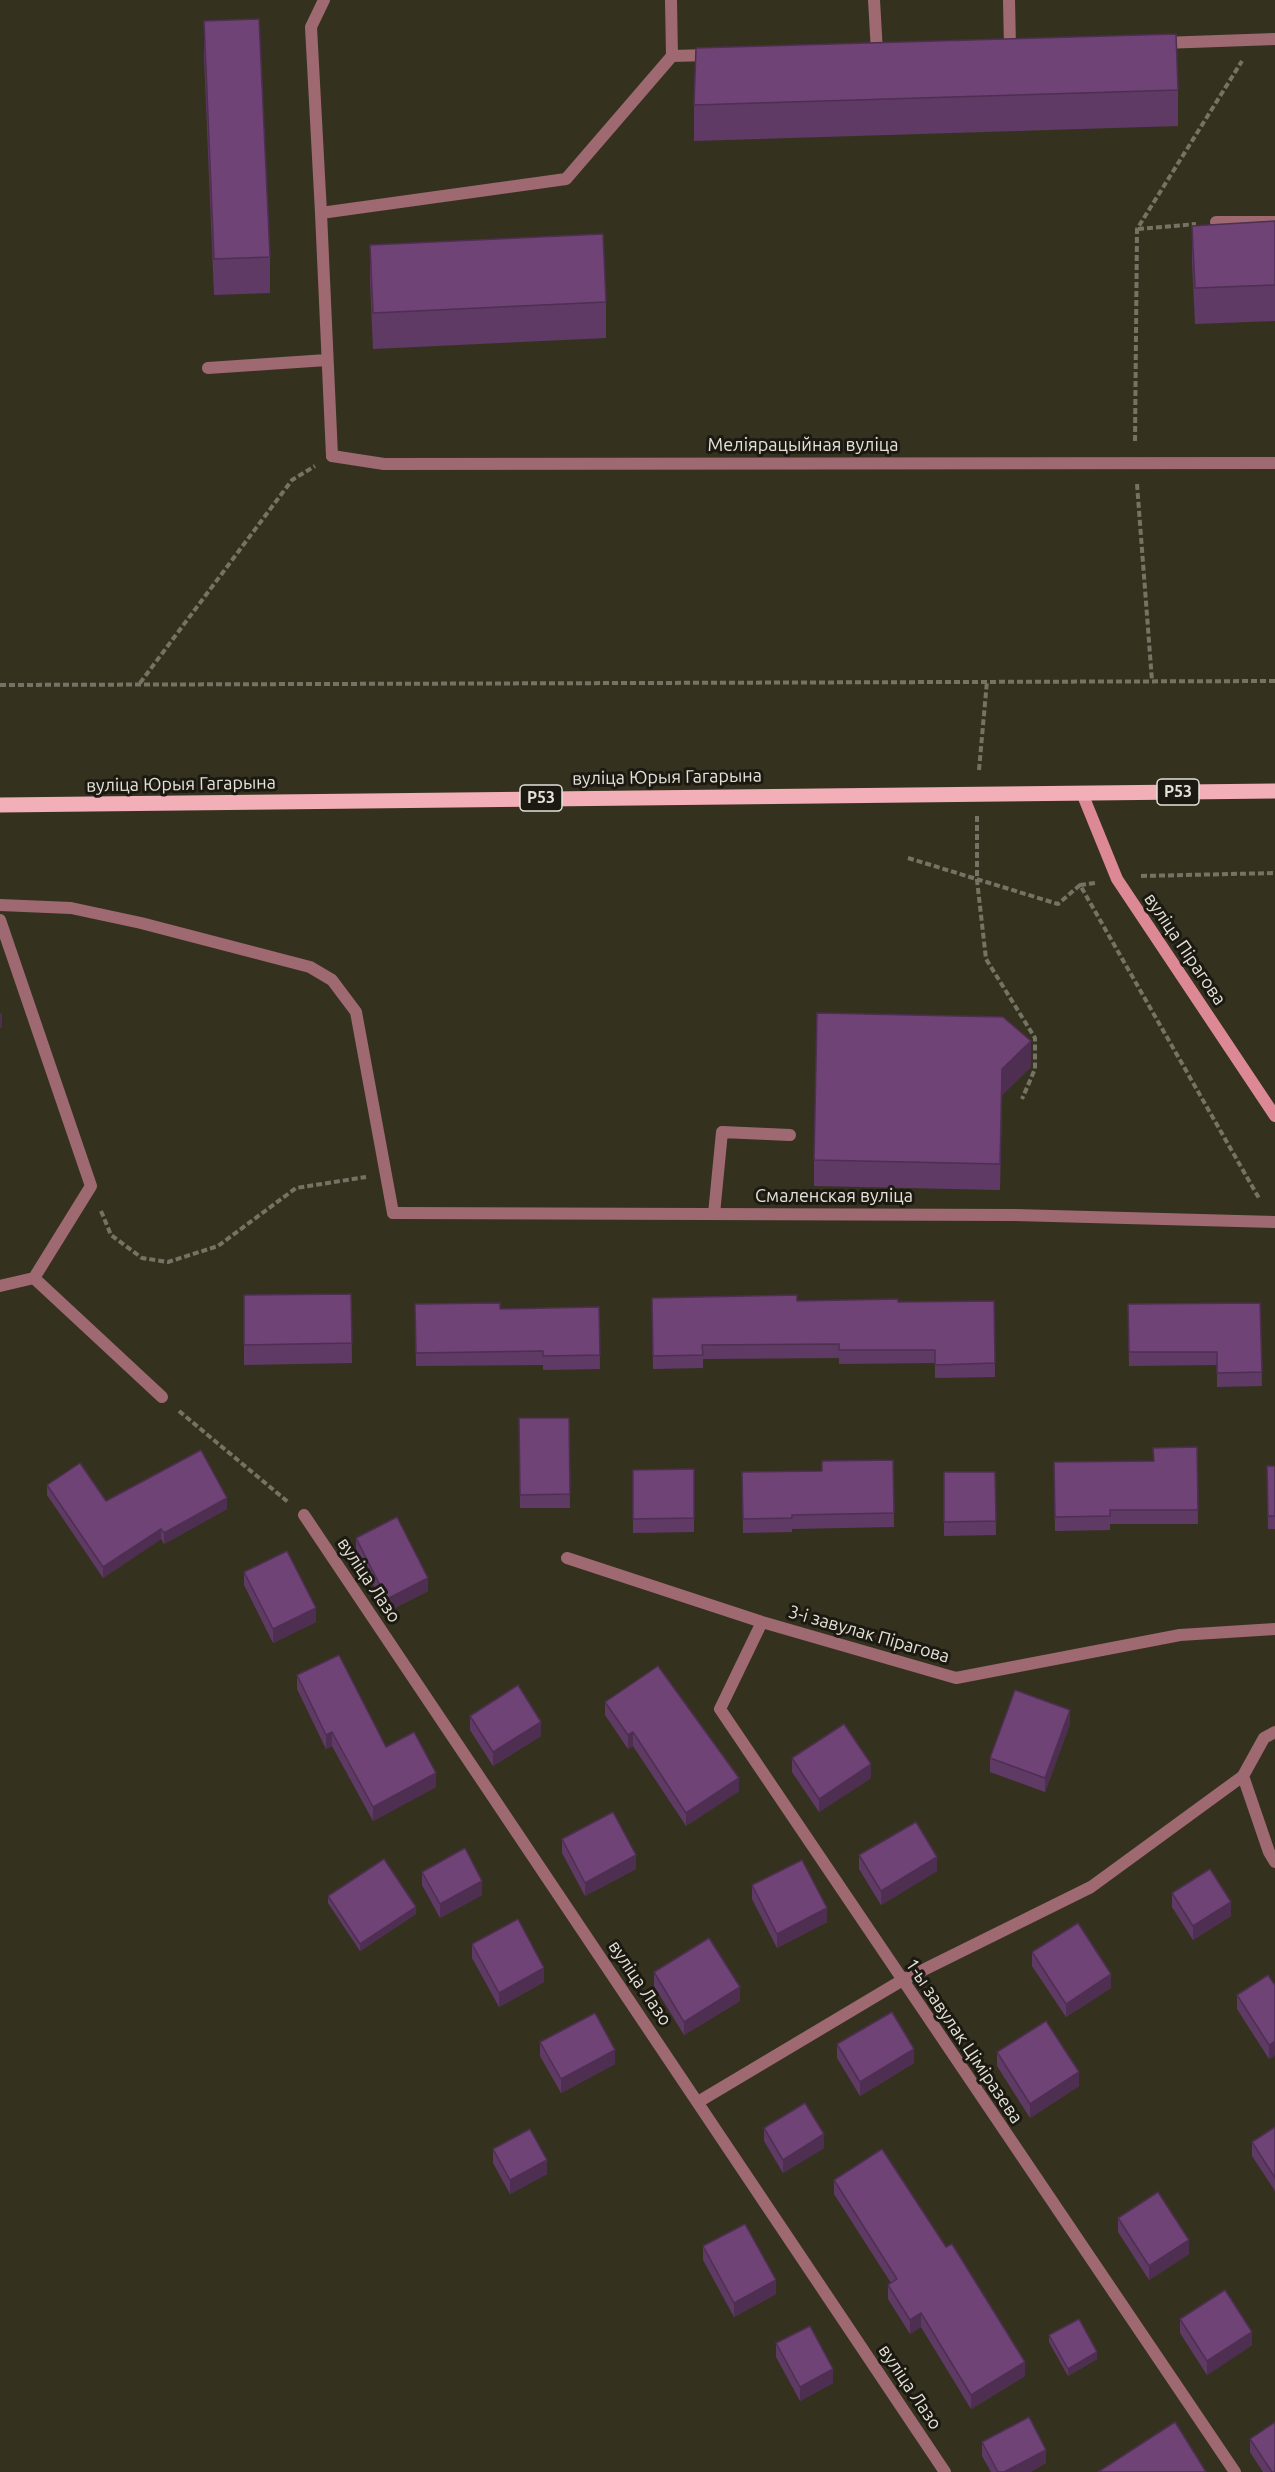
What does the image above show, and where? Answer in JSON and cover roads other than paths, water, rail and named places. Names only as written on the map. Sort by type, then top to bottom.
[{"type":"main road","name":"Р53","points":[[1082,793],[1275,791]]},
{"type":"main road","name":"вуліца Юрыя Гагарына","points":[[0,805],[1082,793]]},
{"type":"main road","name":"вуліца Пірагова","points":[[1082,793],[1117,879],[1275,1116]]},
{"type":"street","points":[[208,368],[327,360],[311,27],[324,0]]},
{"type":"street","points":[[321,213],[566,179],[672,56],[671,0]]},
{"type":"street","points":[[874,0],[877,52]]},
{"type":"street","points":[[1009,0],[1010,47]]},
{"type":"street","points":[[1150,43],[1275,39]]},
{"type":"street","points":[[672,56],[729,55]]},
{"type":"street","points":[[1216,222],[1275,222]]},
{"type":"street","name":"Меліярацыйная вуліца","points":[[327,360],[332,456],[384,464],[1275,463]]},
{"type":"street","name":"Смаленская вуліца","points":[[0,905],[71,908],[141,923],[310,967],[332,980],[356,1012],[393,1212],[1015,1215],[1274,1221]]},
{"type":"street","points":[[0,920],[91,1186],[34,1278],[0,1286]]},
{"type":"street","points":[[714,1214],[722,1132],[790,1135]]},
{"type":"street","points":[[34,1278],[162,1397]]},
{"type":"street","name":"вуліца Лазо","points":[[304,1515],[945,2472]]},
{"type":"street","name":"3-і завулак Пірагова","points":[[567,1558],[762,1622],[956,1678],[1180,1635],[1275,1629]]},
{"type":"street","name":"1-ы завулак Ціміразева","points":[[762,1622],[720,1709],[901,1981],[1235,2472]]},
{"type":"street","points":[[698,2102],[901,1981],[1091,1887],[1243,1776],[1264,1738],[1275,1732]]},
{"type":"street","points":[[1243,1776],[1269,1852],[1275,1862]]}]
